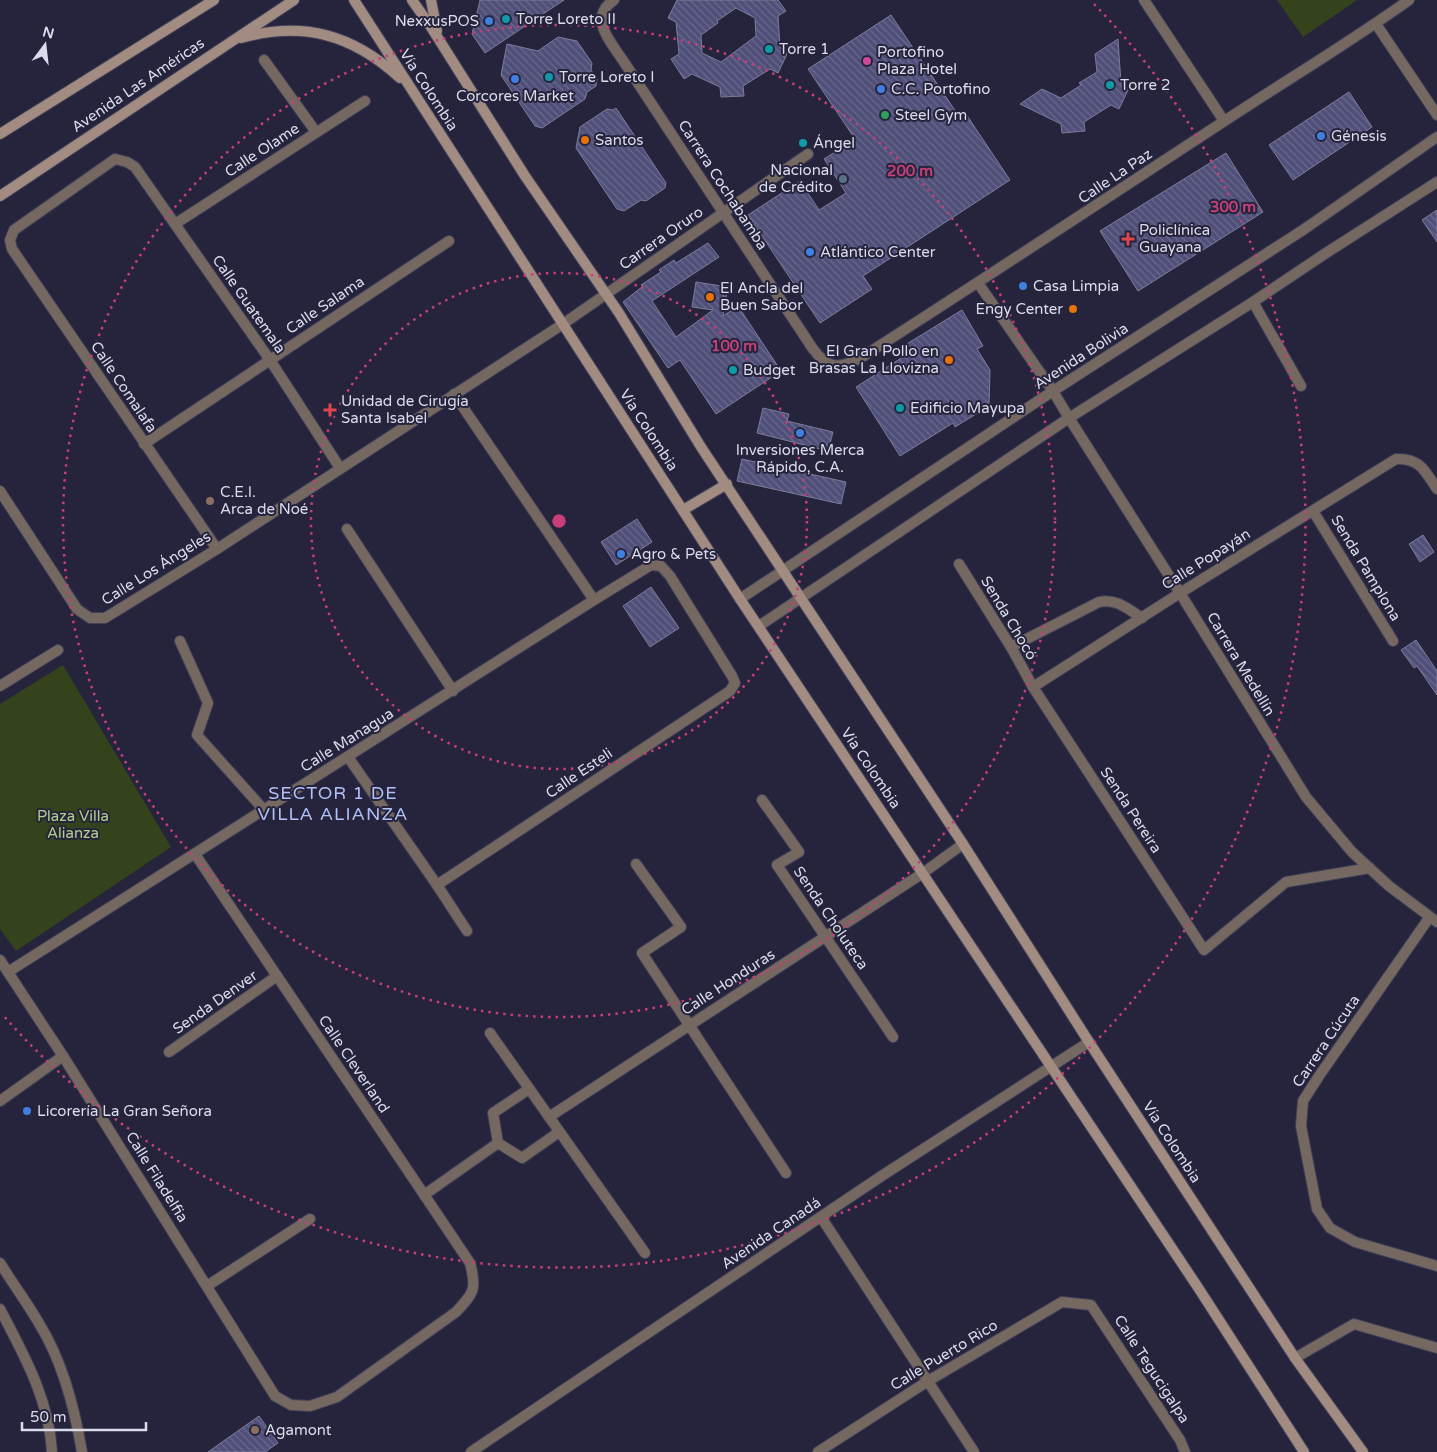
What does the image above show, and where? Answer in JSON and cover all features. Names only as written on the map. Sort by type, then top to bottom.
[{"type":"main road","points":[[199,10],[208,0]]},
{"type":"main road","name":"Avenida Las Américas","points":[[0,134],[214,0]]},
{"type":"main road","name":"Avenida Las Américas","points":[[0,196],[294,0]]},
{"type":"main road","name":"Vía Colombia","points":[[354,0],[740,599],[1199,1289],[1304,1452]]},
{"type":"main road","name":"Vía Colombia","points":[[412,0],[525,176],[606,294],[701,447],[963,844],[1089,1042],[1295,1358],[1363,1452]]},
{"type":"main road","points":[[431,0],[438,40]]},
{"type":"main road","points":[[230,42],[262,32],[306,30],[339,39],[361,48],[381,61],[411,88]]},
{"type":"main road","points":[[683,510],[727,484]]},
{"type":"street","name":"Carrera Cochabamba","points":[[614,0],[602,13],[601,25],[813,349],[821,360],[832,365]]},
{"type":"street","points":[[1144,0],[1224,121]]},
{"type":"street","name":"Calle La Paz","points":[[832,365],[844,366],[859,360],[1376,24],[1409,0]]},
{"type":"street","points":[[1376,24],[1437,115]]},
{"type":"street","points":[[264,60],[316,132]]},
{"type":"street","name":"Calle Olame","points":[[175,224],[365,101]]},
{"type":"street","name":"Avenida Bolivia","points":[[740,599],[1053,391],[1286,240],[1437,137]]},
{"type":"street","name":"Carrera Oruro","points":[[563,324],[808,154]]},
{"type":"street","name":"Calle Guatemala","points":[[10,240],[14,230],[115,159],[127,162],[135,167],[270,360],[340,468]]},
{"type":"street","points":[[759,626],[1069,418],[1253,302],[1437,182]]},
{"type":"street","name":"Calle Comalafa","points":[[10,240],[12,249],[217,549]]},
{"type":"street","name":"Calle Salama","points":[[144,444],[449,241]]},
{"type":"street","name":"Carrera Medellín","points":[[978,283],[1053,391],[1306,797],[1352,852],[1389,886],[1433,920]]},
{"type":"street","points":[[1253,302],[1301,386]]},
{"type":"street","name":"Calle Los Ángeles","points":[[0,491],[77,608],[90,618],[105,618],[217,549],[563,324]]},
{"type":"street","points":[[454,394],[594,600]]},
{"type":"street","name":"Calle Popayán","points":[[1033,687],[1396,459],[1408,458],[1420,464],[1437,489]]},
{"type":"street","name":"Senda Pamplona","points":[[1313,511],[1393,641]]},
{"type":"street","points":[[347,529],[453,691]]},
{"type":"street","name":"Senda Chocó","points":[[960,564],[1033,687]]},
{"type":"street","name":"Calle Managua","points":[[8,972],[651,565],[661,566],[670,576],[735,683]]},
{"type":"street","points":[[1011,647],[1099,602],[1108,600],[1120,603],[1142,618]]},
{"type":"street","points":[[180,641],[208,703],[197,735],[264,810]]},
{"type":"street","points":[[0,686],[58,650]]},
{"type":"street","name":"Calle Esteli","points":[[437,885],[730,691],[735,683]]},
{"type":"street","name":"Senda Pereira","points":[[1033,687],[1204,950],[1286,882],[1370,868]]},
{"type":"street","points":[[348,757],[437,885],[467,932]]},
{"type":"street","name":"Senda Choluteca","points":[[762,800],[799,852],[777,865],[893,1037]]},
{"type":"street","points":[[923,873],[963,844]]},
{"type":"street","name":"Calle Cleverland","points":[[195,854],[470,1263],[474,1279],[472,1296],[456,1312],[337,1397],[310,1406],[291,1405]]},
{"type":"street","points":[[636,864],[681,926],[642,953],[786,1172]]},
{"type":"street","name":"Calle Honduras","points":[[549,1117],[923,873]]},
{"type":"street","name":"Carrera Cúcuta","points":[[1433,920],[1318,1076],[1303,1101],[1301,1126],[1316,1209],[1330,1228],[1355,1242],[1437,1266]]},
{"type":"street","name":"Calle Filadelfia","points":[[0,960],[63,1056],[275,1396],[291,1405]]},
{"type":"street","name":"Senda Denver","points":[[169,1052],[277,976]]},
{"type":"street","points":[[490,1033],[645,1253]]},
{"type":"street","name":"Avenida Canadá","points":[[471,1452],[1050,1065],[1089,1042]]},
{"type":"street","points":[[0,1101],[63,1056]]},
{"type":"street","points":[[498,1143],[494,1113],[529,1089]]},
{"type":"street","points":[[498,1143],[522,1158],[559,1132]]},
{"type":"street","points":[[424,1195],[498,1143]]},
{"type":"street","points":[[821,1217],[974,1452]]},
{"type":"street","points":[[207,1286],[310,1219]]},
{"type":"street","points":[[0,1264],[41,1326],[61,1371],[77,1420],[82,1452]]},
{"type":"street","name":"Calle Puerto Rico","points":[[818,1452],[928,1381],[1062,1302],[1091,1305]]},
{"type":"street","name":"Calle Tegucigalpa","points":[[1091,1305],[1180,1440],[1185,1452]]},
{"type":"street","points":[[0,1309],[28,1363],[44,1402],[52,1452]]},
{"type":"street","points":[[1295,1358],[1354,1324],[1437,1348]]},
{"type":"green space","points":[[1277,0],[1357,0],[1303,37]]},
{"type":"green space","name":"Plaza Villa Alianza","points":[[63,665],[171,847],[16,951],[0,929],[0,704]]},
{"type":"building","name":"Torre Loreto II","points":[[480,0],[564,0],[485,53],[472,34]]},
{"type":"building","name":"Torre 1","points":[[677,0],[778,0],[786,11],[778,16],[780,48],[788,52],[778,73],[770,69],[743,86],[744,96],[721,97],[720,87],[692,74],[684,79],[671,59],[679,54],[676,22],[668,18]],"holes":[[[736,8],[755,18],[756,36],[721,62],[702,53],[701,35]]]},
{"type":"building","points":[[891,15],[960,118],[966,114],[1010,180],[863,276],[872,289],[820,323],[748,215],[800,181],[819,210],[846,193],[824,159],[855,139],[808,69]]},
{"type":"building","name":"Torre Loreto I","points":[[558,37],[577,41],[592,63],[591,70],[597,79],[596,86],[587,92],[585,99],[542,128],[535,126],[501,75],[507,44],[538,51]]},
{"type":"building","name":"Torre 2","points":[[1118,39],[1121,84],[1129,88],[1119,109],[1111,105],[1084,122],[1085,131],[1062,133],[1061,124],[1020,104],[1042,89],[1061,98],[1081,85],[1079,83],[1097,72],[1095,54]]},
{"type":"building","name":"Génesis","points":[[1349,92],[1372,127],[1293,180],[1269,145]]},
{"type":"building","points":[[616,108],[666,183],[665,188],[646,201],[641,200],[624,211],[617,209],[576,148],[580,127],[607,109],[613,110]]},
{"type":"building","points":[[1226,153],[1263,212],[1138,291],[1100,231]]},
{"type":"building","points":[[1437,210],[1437,242],[1422,220]]},
{"type":"building","points":[[708,243],[719,257],[652,301],[676,337],[713,310],[692,307],[696,282],[728,287],[723,316],[738,306],[781,371],[716,414],[680,360],[668,368],[623,302],[643,286],[641,285],[661,272],[659,270],[674,260],[676,263]]},
{"type":"building","points":[[962,310],[983,346],[977,349],[990,370],[989,406],[955,427],[953,423],[900,456],[856,387],[909,353],[905,345]]},
{"type":"building","points":[[763,408],[789,414],[787,421],[833,432],[828,451],[757,433]]},
{"type":"building","points":[[742,459],[846,482],[841,504],[737,481]]},
{"type":"building","name":"Agro & Pets","points":[[637,519],[652,542],[616,565],[601,542]]},
{"type":"building","points":[[1423,535],[1434,552],[1420,562],[1409,544]]},
{"type":"building","points":[[651,587],[679,628],[650,647],[623,606]]},
{"type":"building","points":[[1416,640],[1437,671],[1437,695],[1417,666],[1414,668],[1401,650]]},
{"type":"building","name":"Agamont","points":[[259,1416],[278,1443],[265,1452],[208,1452]]},
{"type":"place","name":"Torre Loreto II","points":[[506,19]]},
{"type":"place","name":"NexxusPOS","points":[[489,21]]},
{"type":"place","name":"Torre 1","points":[[769,49]]},
{"type":"place","name":"Portofino Plaza Hotel","points":[[867,61]]},
{"type":"place","name":"Torre Loreto I","points":[[549,77]]},
{"type":"place","name":"Corcores Market","points":[[515,79]]},
{"type":"place","name":"Torre 2","points":[[1110,85]]},
{"type":"place","name":"C.C. Portofino","points":[[881,89]]},
{"type":"place","name":"Steel Gym","points":[[885,115]]},
{"type":"place","name":"Génesis","points":[[1321,136]]},
{"type":"place","name":"Santos","points":[[585,140]]},
{"type":"place","name":"Ángel","points":[[803,143]]},
{"type":"place","name":"Nacional de Crédito","points":[[843,179]]},
{"type":"place","name":"Policlínica Guayana","points":[[1128,239]]},
{"type":"place","name":"Atlántico Center","points":[[810,252]]},
{"type":"place","name":"Casa Limpia","points":[[1023,286]]},
{"type":"place","name":"El Ancla del Buen Sabor","points":[[710,297]]},
{"type":"place","name":"Engy Center","points":[[1073,309]]},
{"type":"place","name":"El Gran Pollo en Brasas La Llovizna","points":[[949,360]]},
{"type":"place","name":"Budget","points":[[733,370]]},
{"type":"place","name":"Edificio Mayupa","points":[[900,408]]},
{"type":"place","name":"Unidad de Cirugía Santa Isabel","points":[[330,410]]},
{"type":"place","name":"Inversiones Merca Rápido, C.A.","points":[[800,433]]},
{"type":"place","name":"C.E.I. Arca de Noé","points":[[210,501]]},
{"type":"place","name":"Agro & Pets","points":[[621,554]]},
{"type":"place","name":"Licorería La Gran Señora","points":[[27,1111]]},
{"type":"place","name":"Agamont","points":[[255,1430]]},
{"type":"district","name":"SECTOR 1 DE VILLA ALIANZA","points":[[333,803]]}]
